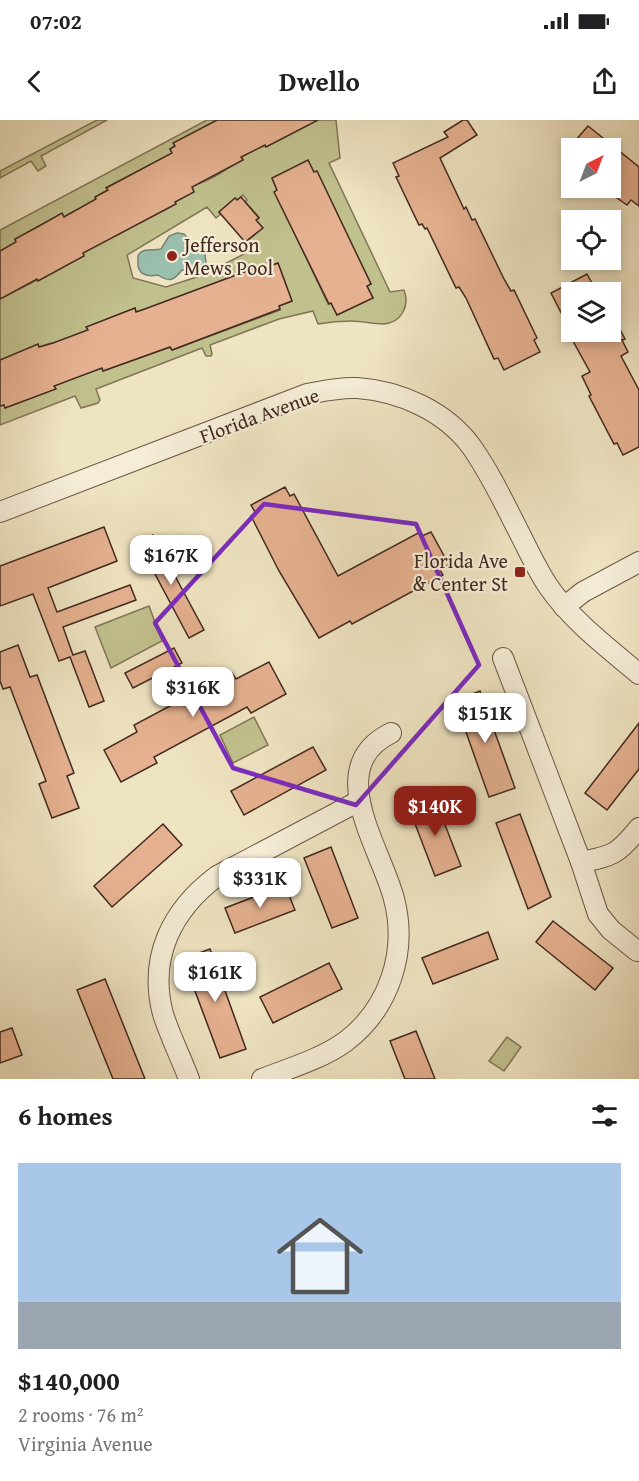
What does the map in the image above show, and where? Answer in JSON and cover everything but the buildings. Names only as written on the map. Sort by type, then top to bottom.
[{"type":"street","name":"Florida Avenue","points":[[0,512],[307,394],[331,389],[356,388],[381,391],[411,400],[429,410],[452,426],[470,445],[484,466],[547,584],[564,607],[639,674]]},
{"type":"street","points":[[564,607],[583,592],[639,562]]},
{"type":"street","points":[[503,658],[581,862],[598,914],[611,930],[637,951]]},
{"type":"street","points":[[262,1079],[323,1054],[345,1042],[363,1026],[378,1007],[389,986],[399,943],[398,921],[394,899],[359,801],[359,775],[362,760],[369,748],[379,739],[392,733]]},
{"type":"street","points":[[189,1079],[164,1015],[159,994],[159,971],[163,948],[181,909],[198,890],[217,876],[359,801]]},
{"type":"street","points":[[581,862],[622,850],[639,828]]},
{"type":"highlighted area","points":[[264,504],[416,524],[479,665],[356,805],[233,768],[155,623]]},
{"type":"shaded area","points":[[97,120],[107,120],[41,156],[46,166],[38,171],[31,161],[0,178],[0,171]]},
{"type":"shaded area","points":[[207,120],[217,120],[174,144],[175,146],[170,149],[173,155],[107,187],[108,190],[95,197],[115,236],[176,204],[175,202],[190,185],[204,182],[217,175],[243,159],[241,157],[265,145],[266,147],[313,120],[336,120],[340,158],[329,163],[390,292],[404,290],[406,302],[400,317],[383,324],[351,321],[318,324],[313,311],[279,319],[210,345],[211,356],[206,356],[202,348],[96,389],[100,400],[98,403],[81,408],[75,396],[0,425],[0,406],[4,405],[5,408],[55,389],[54,386],[67,381],[52,343],[39,347],[38,345],[0,360],[0,299],[84,256],[83,253],[95,245],[76,210],[64,217],[62,214],[15,239],[16,242],[0,251],[0,230]],"holes":[[[308,161],[371,284],[367,286],[373,298],[337,315],[331,303],[328,304],[275,192],[277,190],[272,178]],[[243,195],[247,200],[245,202],[259,217],[256,220],[262,228],[246,242],[244,240],[238,245],[244,254],[203,275],[166,287],[133,278],[127,255],[207,207],[216,218],[221,214],[219,212],[235,198],[237,200]],[[278,263],[292,301],[279,306],[280,310],[172,350],[170,347],[103,371],[102,368],[89,372],[75,335],[88,330],[87,327],[135,308],[136,312],[142,310],[144,314],[263,265],[265,268]]]},
{"type":"shaded area","name":"Jefferson Mews Pool","points":[[177,233],[184,234],[204,252],[206,264],[195,271],[182,270],[169,280],[141,272],[138,266],[140,253],[146,250],[161,249],[169,236]]},
{"type":"shaded area","points":[[149,606],[162,641],[111,668],[95,627]]},
{"type":"shaded area","points":[[254,717],[268,745],[233,763],[220,735]]},
{"type":"shaded area","points":[[507,1037],[521,1047],[504,1071],[489,1061]]},
{"type":"place","name":"Jefferson Mews Pool","points":[[172,256]]},
{"type":"place","name":"Florida Ave & Center St","points":[[520,572]]}]
